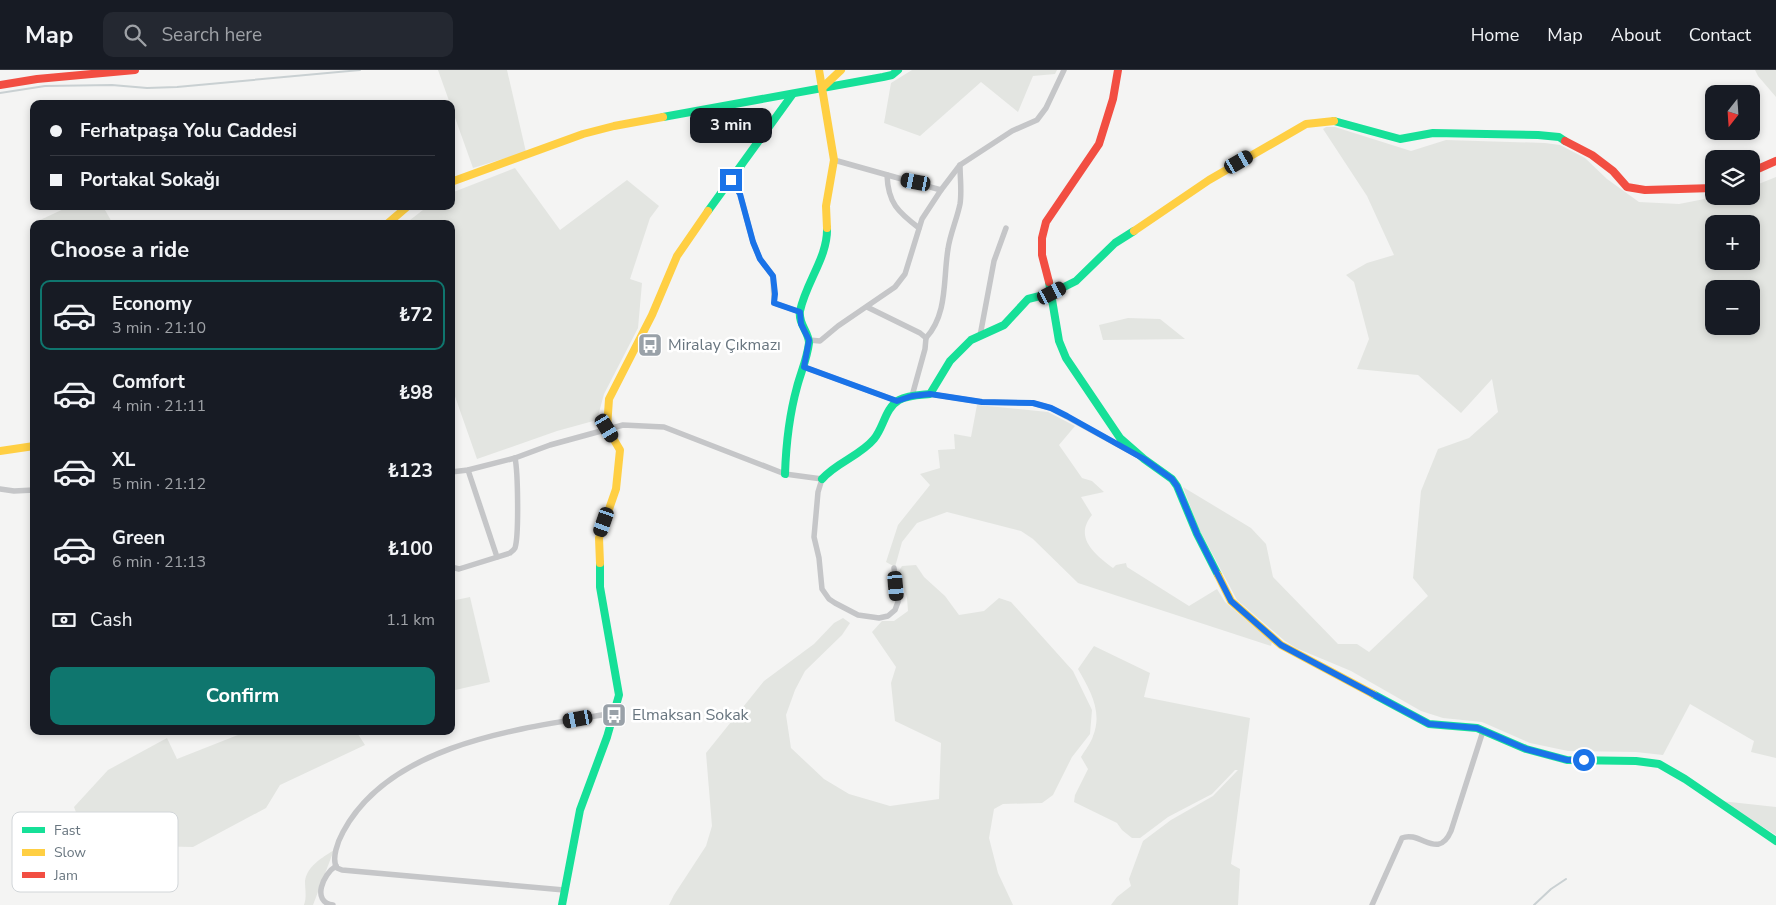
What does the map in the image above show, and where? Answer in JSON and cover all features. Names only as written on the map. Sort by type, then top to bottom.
[{"type":"main road","points":[[0,85],[37,79],[135,70]]},
{"type":"main road","points":[[785,474],[787,433],[809,340],[801,324],[800,312],[823,253],[827,235],[826,206],[834,160],[819,70]]},
{"type":"main road","points":[[822,88],[841,70]]},
{"type":"main road","points":[[455,181],[599,129],[792,95],[883,73],[892,75],[898,70]]},
{"type":"main road","points":[[1118,70],[1113,99],[1099,144],[1046,222],[1042,238],[1042,255],[1052,293],[1059,342],[1066,358],[1120,438],[1144,459],[1172,479],[1177,486],[1197,534],[1231,601],[1281,645],[1429,724],[1477,728],[1526,749],[1567,760],[1636,761],[1659,764],[1685,779],[1776,841]]},
{"type":"main road","points":[[562,905],[580,810],[607,737],[619,695],[600,587],[599,538],[616,489],[620,450],[607,428],[609,399],[652,315],[677,256],[792,95]]},
{"type":"main road","points":[[822,479],[830,469],[855,455],[874,439],[897,401],[912,396],[930,394],[950,361],[971,340],[1004,325],[1028,299],[1052,293],[1076,281],[1114,243],[1209,180],[1306,124],[1335,121],[1400,139],[1433,133],[1559,137],[1592,155],[1628,187],[1645,190],[1705,188]]},
{"type":"main road","points":[[1760,168],[1776,161]]},
{"type":"main road","points":[[392,220],[403,210]]},
{"type":"main road","points":[[0,451],[30,447]]},
{"type":"street","points":[[809,340],[820,341],[838,326],[895,287],[905,274],[922,219],[960,165],[1012,130],[1037,120],[1046,108],[1064,70]]},
{"type":"street","points":[[834,160],[941,190]]},
{"type":"street","points":[[912,396],[925,349],[926,338],[931,332],[938,315],[945,291],[948,248],[960,200],[960,165]]},
{"type":"street","points":[[887,175],[891,201],[901,214],[919,228]]},
{"type":"street","points":[[731,180],[740,194],[753,242],[760,259],[773,276],[774,303],[800,312]]},
{"type":"street","points":[[980,336],[994,261],[1006,228]]},
{"type":"street","points":[[867,307],[920,333],[926,338]]},
{"type":"street","points":[[804,367],[897,401]]},
{"type":"street","points":[[930,394],[982,402],[1033,403],[1051,408],[1144,459]]},
{"type":"street","points":[[455,472],[515,458],[550,445],[607,428],[623,425],[664,427],[785,474],[822,479],[818,492],[814,537],[819,558],[822,589],[835,603],[858,615],[879,618],[888,616],[895,610],[898,602],[894,568]]},
{"type":"street","points":[[455,568],[459,569],[510,554],[515,545],[518,479],[515,458]]},
{"type":"street","points":[[468,470],[497,557]]},
{"type":"street","points":[[0,489],[30,490]]},
{"type":"street","points":[[564,890],[342,870],[336,866],[334,861],[339,842],[351,821],[373,794],[408,768],[455,748],[495,735],[614,713]]},
{"type":"street","points":[[1372,905],[1402,838],[1409,837],[1433,844],[1441,843],[1447,839],[1483,730]]},
{"type":"street","points":[[333,905],[325,903],[321,899],[320,894],[326,876],[336,866]]},
{"type":"shaded area","points":[[438,70],[507,70],[526,152],[473,168],[455,118],[455,100],[449,100]]},
{"type":"shaded area","points":[[912,70],[1057,70],[1055,74],[1033,76],[1018,112],[981,82],[920,136],[884,123],[891,83]]},
{"type":"shaded area","points":[[1755,70],[1776,70],[1776,97],[1758,76]]},
{"type":"shaded area","points":[[1326,127],[1335,127],[1411,151],[1446,140],[1560,145],[1585,158],[1607,179],[1639,202],[1679,204],[1705,199],[1705,205],[1760,205],[1760,183],[1776,177],[1776,758],[1751,752],[1754,741],[1690,704],[1663,755],[1636,752],[1568,751],[1530,743],[1482,722],[1443,718],[1421,711],[1351,671],[1296,648],[1285,641],[1237,600],[1198,527],[1183,487],[1251,528],[1266,544],[1273,577],[1338,644],[1357,644],[1369,652],[1428,596],[1413,578],[1421,491],[1438,449],[1469,438],[1498,412],[1492,379],[1461,413],[1418,375],[1357,369],[1369,339],[1354,282],[1346,275],[1367,263],[1394,255],[1367,196],[1323,129]]},
{"type":"shaded area","points":[[515,168],[560,230],[627,180],[659,206],[650,218],[630,279],[642,283],[638,328],[604,394],[597,420],[557,431],[477,459],[455,396],[455,220],[410,220],[423,210],[455,210],[455,191]]},
{"type":"shaded area","points":[[61,210],[105,210],[111,220],[40,220]]},
{"type":"shaded area","points":[[1128,318],[1160,319],[1185,339],[1103,340],[1099,325]]},
{"type":"shaded area","points":[[977,405],[1048,412],[1075,426],[1059,445],[1082,478],[1092,481],[1104,492],[1081,497],[1092,515],[1085,531],[1089,545],[1094,552],[1113,568],[1116,565],[1126,563],[1127,567],[1189,606],[1217,589],[1225,602],[1272,642],[1271,646],[1078,583],[1033,539],[1021,531],[947,512],[917,523],[902,542],[895,567],[886,562],[898,525],[930,485],[920,474],[940,468],[938,450],[955,449],[954,434],[971,437]]},
{"type":"shaded area","points":[[916,565],[924,577],[945,596],[959,615],[984,611],[999,598],[1011,602],[1073,671],[1092,710],[1090,734],[1072,757],[1053,795],[1042,803],[1003,804],[994,809],[989,838],[998,873],[1013,905],[669,905],[706,846],[712,826],[706,753],[764,681],[814,644],[834,623],[843,618],[850,623],[842,635],[805,671],[795,690],[786,715],[791,748],[824,779],[849,794],[890,806],[939,799],[941,743],[895,721],[891,683],[896,667],[872,632],[882,621],[894,621],[908,611],[907,598],[899,571],[902,566]]},
{"type":"shaded area","points":[[470,597],[490,682],[455,690],[455,600]]},
{"type":"shaded area","points":[[1094,646],[1150,673],[1144,697],[1250,718],[1231,864],[1240,869],[1238,905],[1111,905],[1117,897],[1131,886],[1129,879],[1143,841],[1171,820],[1213,796],[1238,770],[1235,770],[1212,794],[1168,817],[1140,838],[1132,838],[1117,823],[1074,802],[1075,795],[1088,769],[1081,757],[1092,739],[1097,718],[1091,693],[1078,669]]},
{"type":"shaded area","points":[[238,735],[359,735],[365,745],[280,785],[266,808],[193,847],[178,847],[178,812],[76,812],[74,807],[108,770],[167,738],[177,759]]},
{"type":"shaded area","points":[[1721,801],[1776,807],[1776,835]]},
{"type":"shaded area","points":[[334,850],[313,905],[304,905],[306,876],[316,863]]},
{"type":"waterway","points":[[0,93],[45,86],[112,85],[147,88],[177,87],[360,70]]},
{"type":"waterway","points":[[1534,905],[1551,889],[1566,879]]},
{"type":"traffic: fast","points":[[663,117],[883,77],[892,75],[898,70]]},
{"type":"traffic: fast","points":[[708,211],[792,95]]},
{"type":"traffic: fast","points":[[1334,121],[1400,139],[1433,133],[1538,135],[1559,137],[1565,141]]},
{"type":"traffic: fast","points":[[785,474],[787,441],[792,409],[809,343],[800,311],[824,249],[827,228]]},
{"type":"traffic: fast","points":[[822,479],[874,439],[894,403],[906,397],[930,394],[950,361],[971,340],[1004,325],[1028,299],[1052,293],[1076,281],[1115,243],[1134,231]]},
{"type":"traffic: fast","points":[[1049,282],[1059,341],[1066,358],[1120,438],[1144,459],[1172,479],[1177,486],[1197,534],[1218,575]]},
{"type":"traffic: fast","points":[[562,905],[580,810],[607,737],[619,695],[600,587],[600,563]]},
{"type":"traffic: fast","points":[[1373,694],[1429,724],[1477,728],[1526,749],[1567,760],[1636,761],[1659,764],[1685,779],[1776,841]]},
{"type":"traffic: slow","points":[[819,70],[834,160],[826,206],[827,228]]},
{"type":"traffic: slow","points":[[822,88],[841,70]]},
{"type":"traffic: slow","points":[[455,181],[583,134],[663,117]]},
{"type":"traffic: slow","points":[[1134,231],[1209,180],[1306,124],[1334,121]]},
{"type":"traffic: slow","points":[[392,220],[403,210]]},
{"type":"traffic: slow","points":[[600,563],[599,538],[616,489],[620,450],[607,428],[609,399],[652,315],[677,256],[708,211]]},
{"type":"traffic: slow","points":[[0,451],[30,447]]},
{"type":"traffic: slow","points":[[1218,575],[1231,601],[1281,645],[1373,694]]},
{"type":"traffic: jam","points":[[0,85],[37,79],[135,70]]},
{"type":"traffic: jam","points":[[1049,282],[1042,255],[1042,238],[1046,222],[1099,144],[1113,99],[1118,70]]},
{"type":"traffic: jam","points":[[1565,141],[1592,155],[1613,171],[1627,187],[1645,190],[1705,188]]},
{"type":"traffic: jam","points":[[1760,168],[1776,161]]},
{"type":"place","name":"Miralay Çıkmazı","points":[[650,345]]},
{"type":"place","name":"Elmaksan Sokak","points":[[614,715]]},
{"type":"route","points":[[731,180],[740,194],[753,242],[760,259],[773,276],[774,303],[800,312],[801,324],[809,340],[804,367],[897,401],[912,396],[930,394],[982,402],[1033,403],[1051,408],[1067,416],[1144,459],[1172,479],[1231,601],[1281,645],[1429,724],[1477,728],[1526,749],[1567,760],[1584,760]]}]
